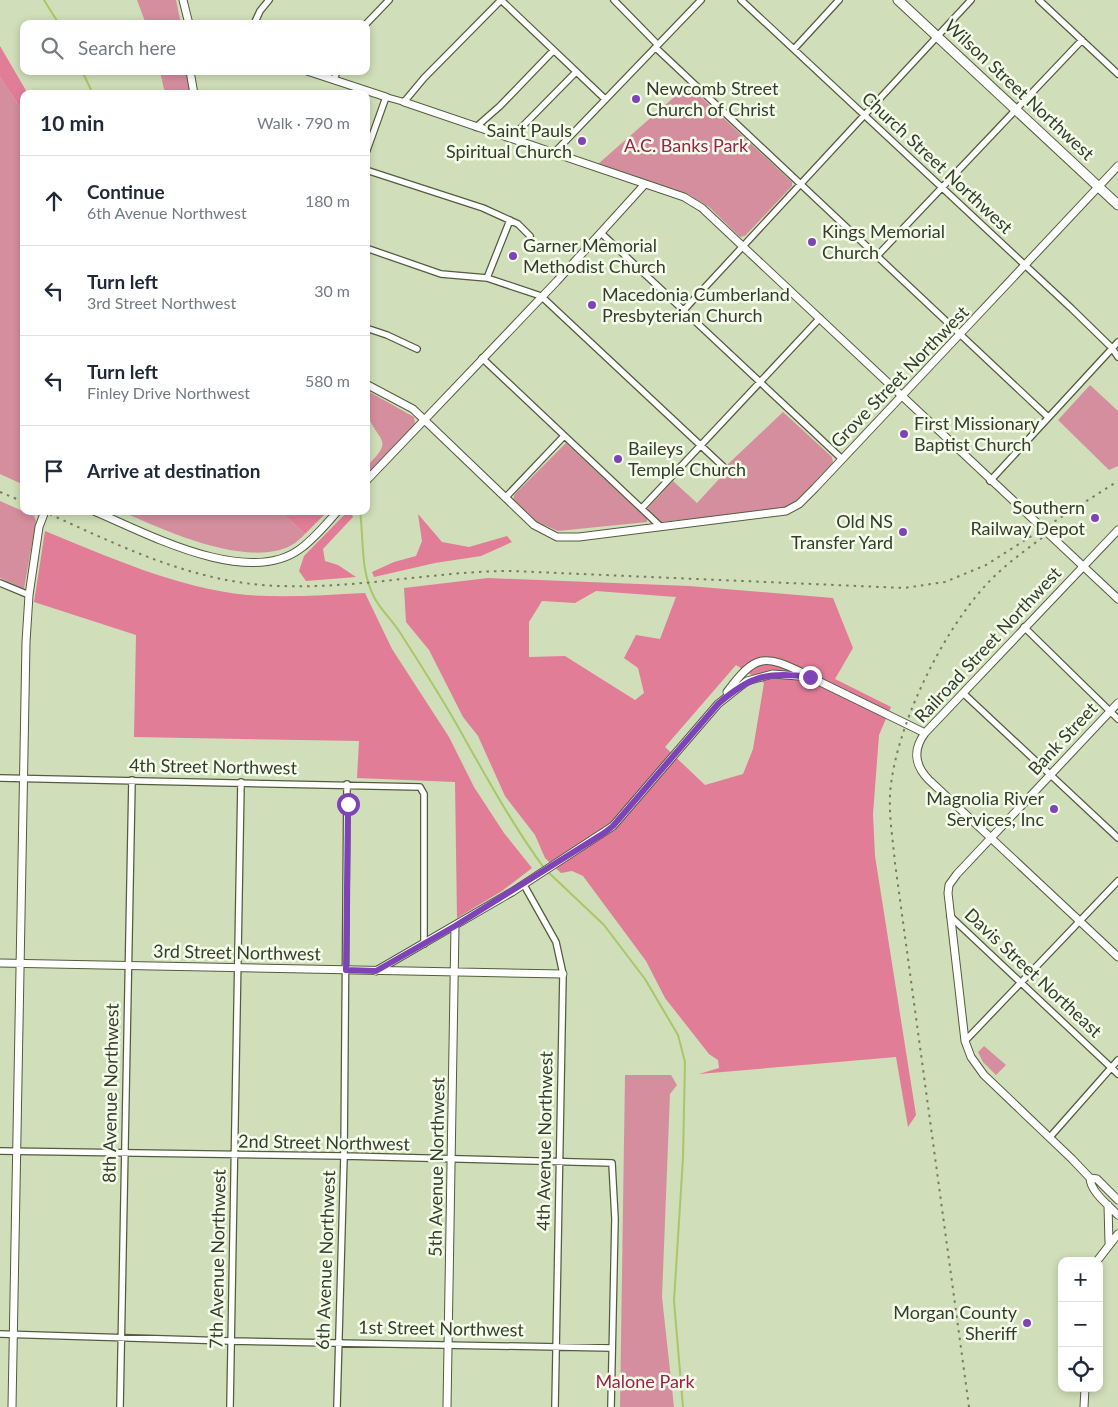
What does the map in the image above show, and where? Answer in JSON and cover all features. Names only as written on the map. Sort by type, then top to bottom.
[{"type":"highway","name":"Wilson Street Northwest","points":[[898,0],[1118,205]]},
{"type":"street","points":[[182,0],[189,20]]},
{"type":"street","points":[[256,20],[269,0]]},
{"type":"street","points":[[370,20],[389,0]]},
{"type":"street","points":[[404,102],[424,78],[501,0],[605,99]]},
{"type":"street","points":[[614,0],[657,46],[799,184],[1048,417]]},
{"type":"street","points":[[554,153],[701,0]]},
{"type":"street","name":"Church Street Northwest","points":[[741,0],[940,188],[1115,349],[1118,357]]},
{"type":"street","points":[[794,49],[839,0]]},
{"type":"street","points":[[683,310],[971,0]]},
{"type":"street","points":[[1039,0],[1118,74]]},
{"type":"street","points":[[877,256],[1082,40]]},
{"type":"street","points":[[476,127],[500,106],[553,51]]},
{"type":"street","points":[[511,138],[576,72]]},
{"type":"street","points":[[191,75],[193,90]]},
{"type":"street","points":[[319,75],[365,90]]},
{"type":"street","points":[[334,80],[336,75]]},
{"type":"street","points":[[370,92],[690,200],[714,218],[743,245],[903,395],[990,481],[1049,532],[1118,599]]},
{"type":"street","points":[[370,142],[386,97]]},
{"type":"street","name":"Grove Street Northwest","points":[[370,386],[406,404],[534,525],[557,537],[579,537],[786,511],[799,504],[961,335],[1118,166]]},
{"type":"street","points":[[370,171],[483,208],[510,220],[525,229],[530,236]]},
{"type":"street","points":[[370,477],[645,184]]},
{"type":"street","points":[[487,278],[510,220]]},
{"type":"street","points":[[601,233],[842,459]]},
{"type":"street","points":[[370,249],[441,274],[487,278],[541,296],[729,472]]},
{"type":"street","points":[[642,508],[820,318]]},
{"type":"street","points":[[370,329],[417,349]]},
{"type":"street","points":[[990,481],[1048,417],[1115,349],[1118,342]]},
{"type":"street","points":[[482,358],[660,526]]},
{"type":"street","points":[[506,498],[564,436]]},
{"type":"street","points":[[12,1407],[26,642],[29,595],[39,527],[44,515]]},
{"type":"street","points":[[103,515],[168,543],[204,555],[227,560],[259,562],[286,556],[300,550],[334,515]]},
{"type":"street","name":"Railroad Street Northwest","points":[[991,838],[923,774],[916,761],[920,740],[1118,530]]},
{"type":"street","points":[[0,583],[29,595]]},
{"type":"street","points":[[1024,628],[1118,719]]},
{"type":"street","points":[[376,971],[524,885],[613,826],[751,664],[765,660],[780,663],[925,733]]},
{"type":"street","points":[[718,704],[747,682],[764,676],[784,674],[810,677]]},
{"type":"street","points":[[963,693],[1118,838]]},
{"type":"street","name":"Bank Street","points":[[1090,1178],[1050,1137],[984,1075],[971,1057],[965,1041],[948,915],[949,885],[1050,774],[1118,703]]},
{"type":"street","name":"4th Street Northwest","points":[[0,778],[416,786],[423,790],[424,944]]},
{"type":"street","name":"8th Avenue Northwest","points":[[120,1407],[132,780]]},
{"type":"street","name":"7th Avenue Northwest","points":[[230,1407],[241,782]]},
{"type":"street","name":"6th Avenue Northwest","points":[[337,1407],[344,1156],[347,784]]},
{"type":"street","points":[[991,838],[1118,957]]},
{"type":"street","points":[[965,1041],[1022,984],[1118,881]]},
{"type":"street","name":"4th Avenue Northwest","points":[[524,885],[556,942],[563,974],[555,1407]]},
{"type":"street","name":"Davis Street Northeast","points":[[948,915],[1118,1074]]},
{"type":"street","name":"5th Avenue Northwest","points":[[447,1407],[455,926]]},
{"type":"street","name":"3rd Street Northwest","points":[[0,964],[563,974]]},
{"type":"street","points":[[1050,1137],[1118,1060]]},
{"type":"street","name":"2nd Street Northwest","points":[[0,1151],[608,1162],[614,1167],[615,1219],[611,1407]]},
{"type":"street","points":[[1118,1200],[1097,1179],[1090,1178],[1090,1183],[1118,1215]]},
{"type":"street","points":[[1108,1204],[1109,1243]]},
{"type":"street","points":[[1099,1257],[1118,1234]]},
{"type":"street","name":"1st Street Northwest","points":[[0,1334],[230,1341],[612,1348]]},
{"type":"street","points":[[1084,1407],[1085,1392]]},
{"type":"green space","points":[[137,0],[176,0],[180,20],[144,20]]},
{"type":"green space","points":[[161,75],[188,75],[190,90],[164,90]]},
{"type":"green space","points":[[0,77],[20,107],[20,483],[0,474]]},
{"type":"green space","name":"A.C. Banks Park","points":[[688,85],[792,182],[792,186],[745,236],[740,237],[709,207],[688,194],[598,164]]},
{"type":"green space","points":[[1090,385],[1118,411],[1118,466],[1109,470],[1058,420]]},
{"type":"green space","points":[[370,392],[414,417],[415,424],[370,471],[370,463],[380,451],[382,445],[382,440],[371,423]]},
{"type":"green space","points":[[783,412],[832,457],[833,463],[798,500],[784,509],[661,522],[647,509],[673,481],[697,503],[720,478],[727,465]]},
{"type":"green space","points":[[566,443],[647,519],[647,522],[558,531],[537,522],[513,499],[515,494]]},
{"type":"green space","points":[[0,501],[20,510],[20,515],[34,516],[36,521],[24,589],[0,578]]},
{"type":"green space","points":[[130,515],[284,515],[305,534],[290,546],[272,552],[251,552],[228,550],[205,544],[159,528]]},
{"type":"green space","points":[[984,1046],[1006,1065],[996,1075],[983,1062],[978,1052]]},
{"type":"green space","name":"Malone Park","points":[[625,1075],[671,1075],[677,1085],[670,1094],[662,1297],[674,1407],[620,1407]]},
{"type":"shaded area","points":[[0,46],[26,90],[20,90],[20,107],[0,77]]},
{"type":"shaded area","points":[[418,514],[442,542],[469,547],[507,536],[512,542],[481,556],[435,563],[374,577],[372,572],[394,562],[416,556],[422,541]]},
{"type":"shaded area","points":[[284,515],[324,515],[305,534]]},
{"type":"shaded area","points":[[344,515],[352,515],[353,517],[323,549],[325,561],[338,565],[356,577],[306,581],[299,571],[304,556]]},
{"type":"shaded area","points":[[45,531],[144,570],[195,586],[247,595],[306,596],[365,593],[392,649],[449,737],[474,787],[504,833],[532,868],[502,891],[457,918],[455,782],[357,778],[359,741],[134,737],[136,635],[34,602]]},
{"type":"shaded area","points":[[488,578],[689,586],[833,598],[853,648],[835,679],[891,707],[879,735],[873,814],[875,856],[916,1115],[908,1127],[896,1057],[699,1074],[719,1068],[718,1060],[709,1054],[665,998],[646,961],[583,876],[572,871],[561,873],[545,858],[535,835],[505,796],[478,736],[463,717],[429,650],[406,622],[404,588]],"holes":[[[596,591],[676,597],[660,639],[636,635],[624,658],[638,668],[644,693],[635,700],[565,656],[529,657],[529,622],[542,601],[575,603]],[[736,665],[764,683],[753,749],[743,774],[705,785],[665,747]]]},
{"type":"waterway","points":[[44,0],[56,20]]},
{"type":"waterway","points":[[84,75],[91,90]]},
{"type":"waterway","points":[[360,515],[364,566],[374,597],[420,663],[507,813],[544,868]]},
{"type":"waterway","points":[[547,871],[604,925],[645,979],[678,1035],[685,1062],[683,1158],[674,1301],[683,1407]]},
{"type":"railway","points":[[52,515],[129,550],[159,561],[188,571],[249,584],[281,586],[339,585],[454,574],[512,571],[904,588],[945,582],[986,565],[1118,481]]},
{"type":"railway","points":[[0,492],[20,500]]},
{"type":"railway","points":[[969,1407],[895,863],[890,795],[893,769],[910,713],[922,684],[952,630],[968,606],[985,586],[1013,560],[1043,537]]},
{"type":"place","name":"Newcomb Street Church of Christ","points":[[636,99]]},
{"type":"place","name":"Saint Pauls Spiritual Church","points":[[582,141]]},
{"type":"place","name":"Kings Memorial Church","points":[[812,242]]},
{"type":"place","name":"Garner Memorial Methodist Church","points":[[513,256]]},
{"type":"place","name":"Macedonia Cumberland Presbyterian Church","points":[[592,305]]},
{"type":"place","name":"First Missionary Baptist Church","points":[[904,434]]},
{"type":"place","name":"Baileys Temple Church","points":[[618,459]]},
{"type":"place","name":"Southern Railway Depot","points":[[1095,518]]},
{"type":"place","name":"Old NS Transfer Yard","points":[[903,532]]},
{"type":"place","name":"Magnolia River Services, Inc","points":[[1054,809]]},
{"type":"place","name":"Morgan County Sheriff","points":[[1027,1323]]},
{"type":"route","points":[[348,804],[346,970],[376,971],[512,892],[613,826],[718,704],[736,689],[747,682],[773,674],[792,674],[810,677]]}]
